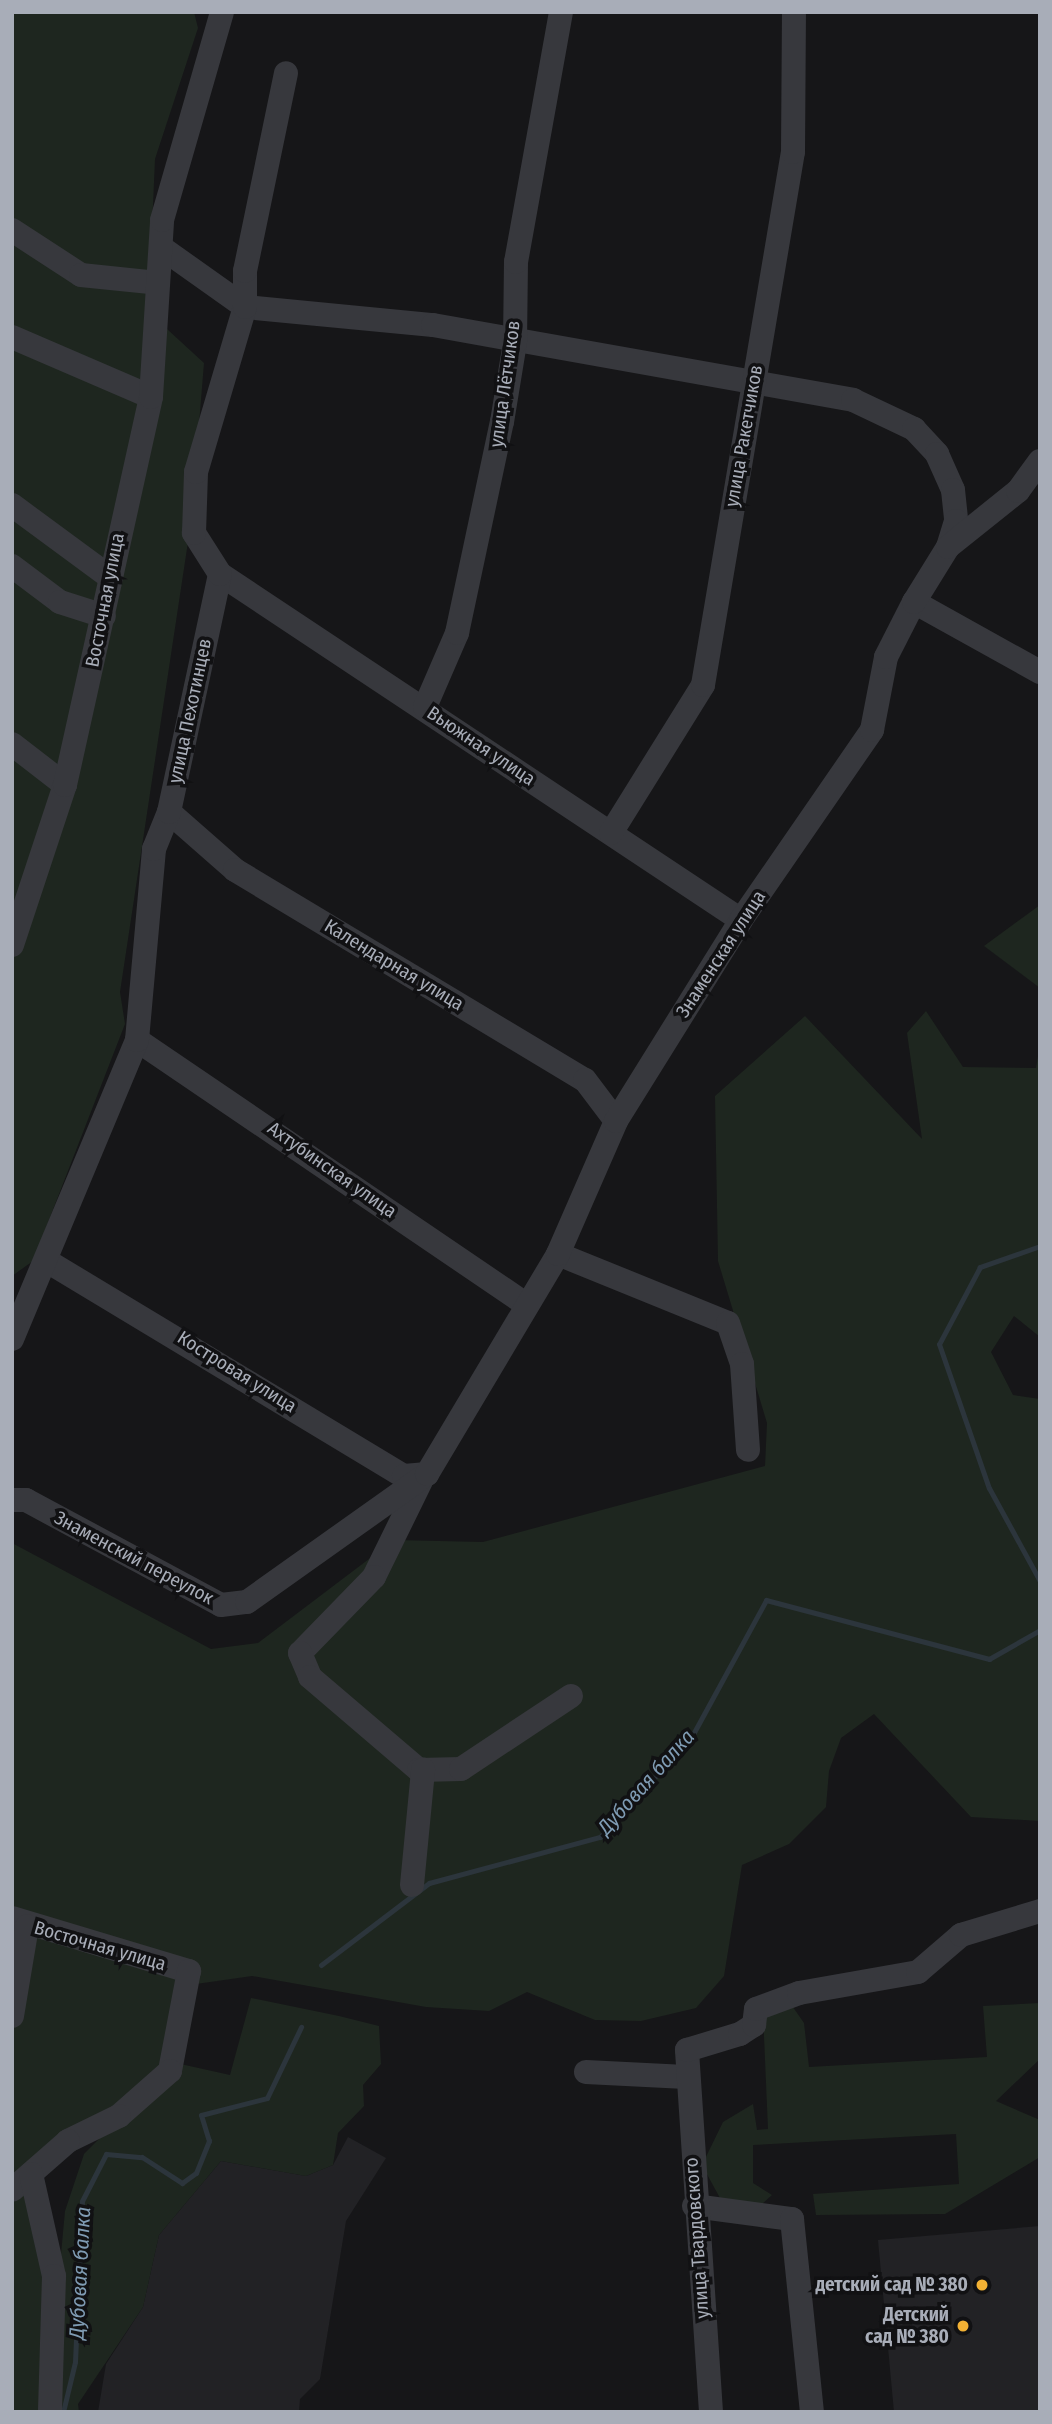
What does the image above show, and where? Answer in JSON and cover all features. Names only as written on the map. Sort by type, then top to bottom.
[{"type":"street","name":"Восточная улица","points":[[12,945],[65,785],[104,616],[107,575],[151,397],[162,220],[222,12]]},
{"type":"street","name":"улица Лётчиков","points":[[425,707],[463,608],[515,343],[516,262],[561,12]]},
{"type":"street","name":"улица Ракетчиков","points":[[611,833],[703,685],[793,152],[794,12]]},
{"type":"street","points":[[220,574],[194,533],[196,472],[245,307],[245,271],[286,73]]},
{"type":"street","points":[[12,230],[82,275],[158,284]]},
{"type":"street","points":[[162,248],[245,307],[433,325],[515,343],[591,349],[853,400],[914,429],[937,454],[953,490],[956,521],[948,547]]},
{"type":"street","points":[[12,337],[151,397]]},
{"type":"street","name":"Знаменская улица","points":[[423,1770],[310,1677],[300,1653],[374,1577],[425,1476],[525,1304],[558,1254],[616,1121],[741,920],[872,730],[886,657],[948,547],[1018,491],[1040,461]]},
{"type":"street","points":[[12,505],[107,575]]},
{"type":"street","points":[[12,566],[60,601],[104,616]]},
{"type":"street","name":"Вьюжная улица","points":[[220,574],[425,707],[741,920]]},
{"type":"street","name":"улица Пехотинцев","points":[[12,1339],[47,1261],[137,1040],[154,849],[169,812],[220,574]]},
{"type":"street","points":[[915,603],[1040,672]]},
{"type":"street","points":[[12,744],[65,785]]},
{"type":"street","name":"Календарная улица","points":[[169,812],[235,870],[585,1080],[616,1121]]},
{"type":"street","name":"Ахтубинская улица","points":[[137,1040],[525,1304]]},
{"type":"street","points":[[558,1254],[728,1323],[742,1364],[748,1450]]},
{"type":"street","name":"Костровая улица","points":[[47,1261],[404,1476],[425,1476]]},
{"type":"street","name":"Знаменский переулок","points":[[12,1500],[26,1500],[221,1605],[247,1602],[425,1476]]},
{"type":"street","points":[[412,1885],[423,1770],[461,1769],[570,1696]]},
{"type":"street","points":[[586,2072],[686,2070],[687,2049],[754,2025],[756,2010],[799,1993],[918,1972],[961,1935],[1040,1911]]},
{"type":"street","name":"Восточная улица","points":[[20,1922],[189,1971],[170,2071],[119,2116],[68,2141],[21,2182]]},
{"type":"street","points":[[12,2016],[20,1922]]},
{"type":"street","name":"улица Твардовского","points":[[686,2070],[711,2412]]},
{"type":"street","points":[[21,2182],[54,2276],[50,2412]]},
{"type":"street","points":[[694,2206],[792,2219],[813,2412]]},
{"type":"shaded area","points":[[12,12],[194,12],[198,28],[155,159],[150,274],[167,329],[204,363],[191,522],[120,992],[125,1024],[33,1261],[12,1276]]},
{"type":"shaded area","points":[[1040,905],[1040,988],[984,946]]},
{"type":"shaded area","points":[[926,1011],[963,1067],[1036,1068],[1040,1044],[1040,1337],[1014,1316],[991,1352],[1013,1395],[1040,1399],[1040,1821],[971,1817],[874,1714],[841,1738],[829,1771],[826,1807],[789,1844],[742,1865],[724,1976],[696,2008],[641,2021],[595,2020],[527,1992],[489,2011],[426,2007],[252,1976],[196,1984],[176,2063],[230,2075],[251,1998],[339,2016],[379,2026],[381,2064],[363,2085],[364,2106],[338,2133],[333,2165],[306,2176],[221,2161],[159,2235],[143,2307],[78,2404],[79,2412],[12,2412],[12,1543],[211,1649],[258,1643],[394,1540],[483,1542],[765,1466],[767,1423],[718,1261],[715,1096],[805,1016],[922,1139],[907,1033]],"holes":[[[108,2130],[84,2154],[65,2211],[61,2254],[37,2175]]]},
{"type":"shaded area","points":[[788,2000],[804,2023],[809,2067],[987,2057],[983,2006],[1040,2003],[1040,2059],[996,2101],[1040,2120],[1040,2157],[945,2214],[816,2215],[813,2194],[959,2184],[956,2134],[753,2145],[753,2183],[772,2195],[754,2211],[727,2211],[702,2165],[723,2122],[753,2104],[757,2130],[768,2129],[763,2013]]},
{"type":"shaded area","points":[[348,2137],[386,2158],[346,2221],[320,2379],[300,2399],[299,2412],[98,2412],[106,2364],[143,2307],[159,2235],[221,2161],[306,2176],[333,2165]]},
{"type":"shaded area","name":"Детский сад № 380","points":[[1040,2226],[1040,2412],[894,2412],[878,2240]]},
{"type":"waterway","name":"Дубовая балка","points":[[1040,1246],[980,1267],[939,1344],[989,1488],[1040,1581]]},
{"type":"waterway","name":"Дубовая балка","points":[[321,1965],[429,1883],[600,1837],[692,1736],[766,1600],[989,1659],[1040,1630]]},
{"type":"waterway","name":"Дубовая балка","points":[[63,2412],[75,2362],[82,2201],[106,2154],[142,2157],[182,2183],[196,2173],[209,2141],[201,2115],[267,2098],[301,2027]]},
{"type":"place","name":"детский сад № 380","points":[[982,2285]]},
{"type":"place","name":"Детский сад № 380","points":[[963,2326]]}]
